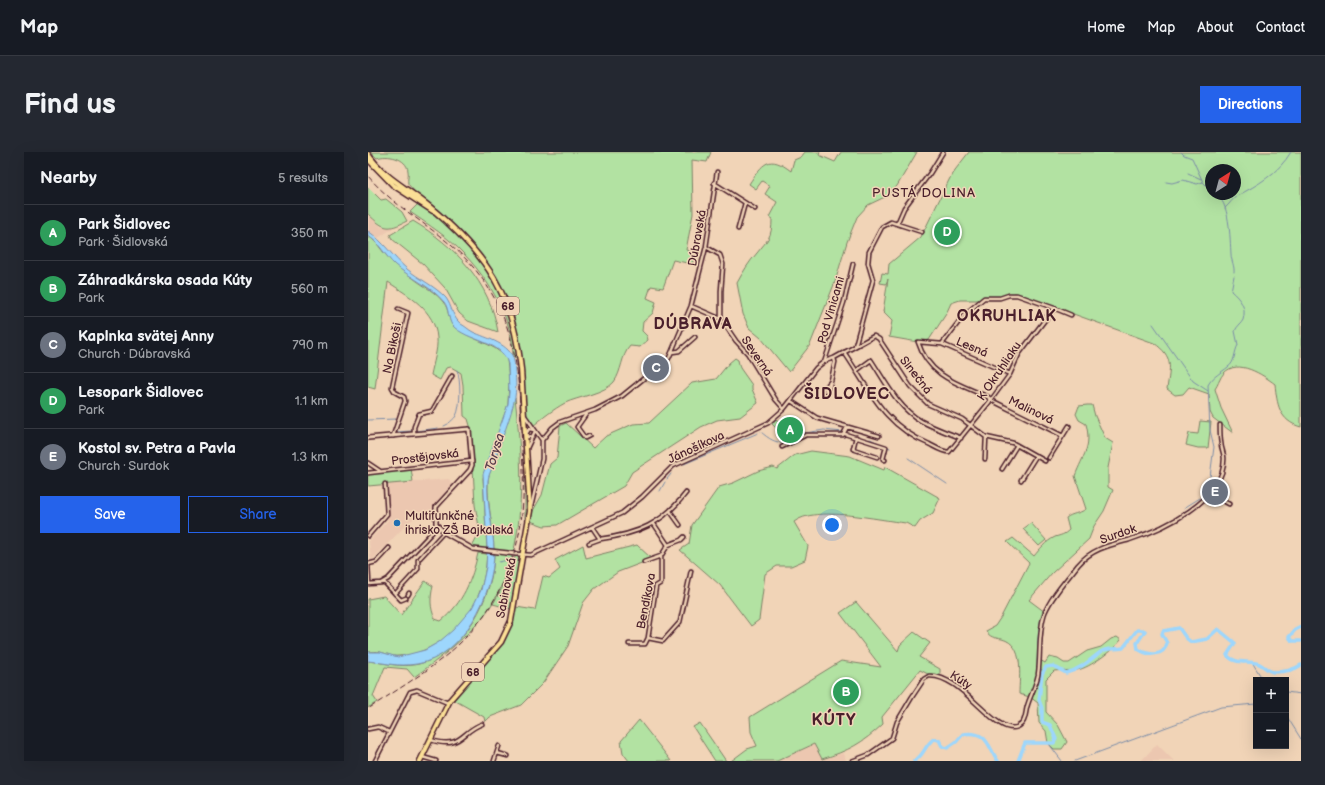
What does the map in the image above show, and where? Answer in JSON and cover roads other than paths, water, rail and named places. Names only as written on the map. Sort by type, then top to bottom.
[{"type":"main road","name":"68","points":[[368,154],[387,176],[430,206],[442,217],[479,255],[500,287],[511,318],[520,354],[525,416]]},
{"type":"main road","name":"68","points":[[368,159],[393,185],[442,217]]},
{"type":"main road","name":"Sabinovská","points":[[421,759],[448,703],[461,685],[496,647],[506,632],[513,610],[530,511],[525,416]]},
{"type":"street","points":[[897,224],[904,208],[930,173],[943,152]]},
{"type":"street","name":"Dúbravská","points":[[542,440],[552,428],[560,422],[587,413],[622,396],[667,361],[691,306],[706,247],[714,183],[717,172]]},
{"type":"street","points":[[714,183],[755,210]]},
{"type":"street","points":[[738,229],[745,203]]},
{"type":"street","points":[[855,346],[873,280],[868,263],[869,252],[884,224],[890,222],[922,232]]},
{"type":"street","points":[[691,306],[721,318],[722,259],[706,247]]},
{"type":"street","name":"Pod Vinicami","points":[[825,361],[844,302],[853,264]]},
{"type":"street","name":"Lesná","points":[[1010,374],[942,344],[964,315],[984,298],[1000,298],[1017,294],[1054,308]]},
{"type":"street","points":[[1054,308],[1071,315]]},
{"type":"street","name":"K Okruhliaku","points":[[856,371],[887,415],[910,436],[949,452],[972,425],[1010,374],[1019,354],[1054,308]]},
{"type":"street","name":"Na Bikoši","points":[[393,436],[405,401],[404,397],[395,392],[392,387],[408,313],[398,309]]},
{"type":"street","name":"Severná","points":[[721,318],[736,341],[748,354],[768,388],[784,409]]},
{"type":"street","points":[[857,335],[859,344]]},
{"type":"street","name":"Slnečná","points":[[825,361],[834,358],[874,336],[878,337],[920,397],[928,404],[972,425]]},
{"type":"street","name":"Dúbravská","points":[[672,352],[679,351],[695,337]]},
{"type":"street","name":"Malinová","points":[[942,344],[918,342],[934,369],[943,377],[988,397],[991,400],[1063,436]]},
{"type":"street","points":[[844,352],[856,371],[871,360],[897,398],[911,414],[929,425],[961,438]]},
{"type":"street","points":[[831,381],[834,358]]},
{"type":"street","name":"Jánošíkova","points":[[528,555],[592,527],[630,508],[673,466],[768,423],[784,409],[816,368],[825,361]]},
{"type":"street","name":"Prostějovská","points":[[414,434],[414,427],[419,414],[432,411],[452,376]]},
{"type":"street","points":[[791,401],[816,418],[879,436]]},
{"type":"street","points":[[587,413],[578,427],[585,438],[589,436]]},
{"type":"street","points":[[525,416],[542,440],[542,459],[530,511]]},
{"type":"street","points":[[972,425],[986,437],[1017,445],[1045,461]]},
{"type":"street","name":"Surdok","points":[[1036,681],[1041,632],[1045,612],[1080,563],[1102,548],[1138,537],[1160,528],[1197,507],[1210,494],[1222,472],[1224,458],[1220,425]]},
{"type":"street","points":[[1049,458],[1069,426]]},
{"type":"street","points":[[844,434],[847,427]]},
{"type":"street","name":"Prostějovská","points":[[368,438],[468,429],[472,461],[368,473]]},
{"type":"street","points":[[534,430],[529,429],[526,434],[528,437],[538,435]]},
{"type":"street","points":[[527,449],[534,436],[534,430]]},
{"type":"street","points":[[782,447],[806,435],[844,434],[886,447],[883,459],[886,460]]},
{"type":"street","points":[[856,437],[853,449],[877,457]]},
{"type":"street","points":[[985,459],[986,437]]},
{"type":"street","points":[[1002,469],[1017,445]]},
{"type":"street","points":[[1021,480],[1036,456]]},
{"type":"street","points":[[472,461],[470,470],[436,507],[435,519],[437,527],[468,547],[486,552],[503,552],[528,555]]},
{"type":"street","name":"Prostějovská","points":[[368,462],[375,469],[381,472]]},
{"type":"street","points":[[368,536],[387,514],[385,484]]},
{"type":"street","points":[[589,543],[600,539],[622,536],[654,524],[670,511],[686,492]]},
{"type":"street","points":[[1210,494],[1229,504]]},
{"type":"street","points":[[670,511],[680,525]]},
{"type":"street","points":[[654,524],[668,545],[681,540],[684,537]]},
{"type":"street","points":[[389,548],[376,562],[368,565],[369,584],[384,582],[437,527]]},
{"type":"street","points":[[592,527],[600,539]]},
{"type":"street","points":[[395,594],[418,570],[419,559],[444,532]]},
{"type":"street","points":[[516,554],[525,545]]},
{"type":"street","name":"Bendíkova","points":[[648,638],[656,586],[661,583],[662,556],[668,545]]},
{"type":"street","points":[[516,554],[522,561],[528,555]]},
{"type":"street","points":[[644,562],[662,556]]},
{"type":"street","points":[[629,644],[645,644],[648,638],[663,641],[680,622],[691,571]]},
{"type":"street","points":[[384,582],[402,600],[408,595]]},
{"type":"street","name":"Kúty","points":[[852,761],[868,756],[892,738],[897,722],[927,676],[940,677],[954,684],[972,698],[998,724],[1009,728],[1017,727],[1024,721],[1036,681]]},
{"type":"street","points":[[375,761],[407,695],[413,690],[417,690],[448,703]]},
{"type":"street","points":[[431,740],[454,742],[465,736],[476,726],[482,724]]},
{"type":"street","points":[[368,729],[378,727],[389,732]]},
{"type":"street","points":[[494,761],[499,746]]},
{"type":"street","points":[[497,753],[508,756]]},
{"type":"street","points":[[421,759],[436,761]]},
{"type":"water","name":"Torysa","points":[[368,231],[378,239],[407,269],[446,298],[454,315],[461,324],[473,332],[497,342],[508,350],[512,355],[515,370],[515,397],[488,480],[488,498],[494,552],[493,569],[482,604],[462,637],[448,649],[434,659],[410,665],[397,665],[368,661],[368,652],[380,652],[398,657],[425,650],[439,642],[453,630],[472,608],[481,590],[486,567],[487,548],[483,474],[508,404],[508,364],[499,350],[458,331],[452,325],[447,307],[439,296],[395,265],[368,236]]},
{"type":"waterway","points":[[1181,152],[1192,158],[1205,184]]},
{"type":"waterway","points":[[1225,208],[1235,197],[1273,173],[1280,167],[1291,152]]},
{"type":"waterway","points":[[1188,173],[1201,179]]},
{"type":"waterway","points":[[1166,182],[1172,183],[1183,180],[1197,184],[1203,182]]},
{"type":"waterway","points":[[1221,200],[1224,204],[1228,221],[1234,272]]},
{"type":"waterway","points":[[1202,498],[1210,477],[1214,447],[1210,430],[1208,385],[1232,363],[1238,345],[1235,331],[1243,320],[1244,315],[1242,304],[1231,291],[1234,276]]},
{"type":"waterway","points":[[1153,324],[1193,381],[1208,391]]},
{"type":"waterway","points":[[449,423],[458,412],[460,400],[460,386],[457,370]]},
{"type":"waterway","points":[[368,420],[396,419]]},
{"type":"waterway","points":[[444,426],[448,424]]},
{"type":"waterway","points":[[416,431],[438,428]]},
{"type":"waterway","points":[[805,433],[824,430],[843,432]]},
{"type":"waterway","points":[[395,432],[412,431]]},
{"type":"waterway","points":[[761,432],[777,442],[791,440],[803,433]]},
{"type":"waterway","points":[[684,464],[758,433]]},
{"type":"waterway","points":[[870,439],[890,448]]},
{"type":"waterway","points":[[908,458],[947,484]]},
{"type":"waterway","points":[[667,479],[671,474]]},
{"type":"waterway","points":[[660,491],[665,482]]},
{"type":"waterway","points":[[1184,508],[1200,498]]},
{"type":"waterway","points":[[1187,510],[1201,500]]},
{"type":"waterway","points":[[1175,518],[1180,515]]},
{"type":"waterway","points":[[1156,528],[1173,519]]},
{"type":"waterway","points":[[1125,540],[1153,530]]},
{"type":"waterway","points":[[1099,548],[1114,543]]},
{"type":"waterway","points":[[499,562],[512,559]]},
{"type":"waterway","points":[[1069,574],[1080,561]]},
{"type":"waterway","points":[[1037,668],[1041,617],[1048,603]]},
{"type":"waterway","points":[[1301,627],[1295,630],[1289,637],[1292,641],[1301,641]]},
{"type":"waterway","points":[[1018,761],[1025,743],[1054,743],[1056,739],[1050,725],[1042,722],[1042,708],[1039,700],[1042,674],[1046,667],[1053,666],[1066,673],[1071,672],[1084,665],[1102,651],[1123,648],[1137,630],[1145,631],[1137,643],[1138,649],[1150,654],[1159,653],[1165,648],[1167,643],[1162,634],[1163,631],[1179,628],[1191,642],[1207,639],[1218,629],[1235,643],[1227,655],[1233,660],[1259,664],[1272,672],[1281,672],[1301,665]]},
{"type":"waterway","points":[[1252,662],[1261,677]]},
{"type":"waterway","points":[[1040,669],[1044,671]]},
{"type":"waterway","points":[[1289,692],[1301,694]]},
{"type":"waterway","points":[[1075,761],[1221,707],[1253,704]]},
{"type":"waterway","points":[[1289,720],[1301,739]]},
{"type":"waterway","points":[[914,761],[918,759],[928,744],[934,739],[939,740],[942,746],[947,748],[956,742],[963,734],[977,735],[986,740],[998,761]]},
{"type":"waterway","points":[[1049,744],[1062,761]]},
{"type":"railway","points":[[368,176],[395,202],[440,236],[468,261],[481,277],[501,312],[513,349],[519,387],[523,480],[522,513],[514,553],[508,572],[489,608],[464,639],[449,653],[420,675],[368,709]]},
{"type":"place","name":"Lesopark Šidlovec","points":[[947,232]]},
{"type":"place","name":"Kaplnka svätej Anny","points":[[656,368]]},
{"type":"place","name":"Park Šidlovec","points":[[790,430]]},
{"type":"place","name":"Kostol sv. Petra a Pavla","points":[[1215,492]]},
{"type":"place","name":"Multifunkčné ihrisko ZŠ Bajkalská","points":[[397,523]]},
{"type":"place","name":"Záhradkárska osada Kúty","points":[[846,692]]},
{"type":"district","name":"PUSTÁ DOLINA","points":[[924,192]]},
{"type":"district","name":"OKRUHLIAK","points":[[1007,315]]},
{"type":"district","name":"DÚBRAVA","points":[[693,323]]},
{"type":"district","name":"ŠIDLOVEC","points":[[847,393]]},
{"type":"district","name":"KÚTY","points":[[834,719]]}]
